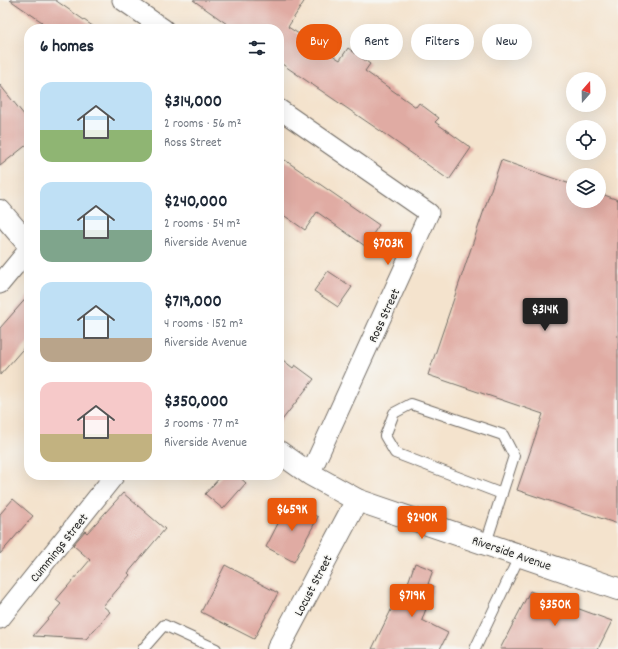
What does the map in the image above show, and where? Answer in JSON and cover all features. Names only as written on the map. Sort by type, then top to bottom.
[{"type":"main road","points":[[0,211],[24,239]]},
{"type":"main road","name":"Riverside Avenue","points":[[284,456],[310,474],[357,500],[618,589]]},
{"type":"main road","name":"Locust Street","points":[[278,649],[357,500]]},
{"type":"street","points":[[122,0],[157,24]]},
{"type":"street","name":"Ross Street","points":[[284,112],[429,213],[310,474]]},
{"type":"street","points":[[0,284],[24,255]]},
{"type":"street","name":"Cummings Street","points":[[0,619],[111,480]]},
{"type":"lane","points":[[486,543],[502,494],[514,456],[503,435],[411,404],[394,413],[385,436],[394,453],[502,494]]},
{"type":"lane","points":[[475,649],[520,555]]},
{"type":"lane","points":[[143,649],[164,625],[216,649]]},
{"type":"building","points":[[10,0],[55,0],[90,24],[41,24],[42,22]]},
{"type":"building","points":[[193,0],[305,0],[288,27],[296,32],[296,60],[342,60],[342,57],[348,48],[350,49],[350,60],[364,60],[370,64],[365,71],[416,107],[419,103],[439,118],[435,122],[471,148],[449,180],[284,65],[284,24],[227,24]]},
{"type":"building","points":[[0,85],[24,115],[24,147],[0,166]]},
{"type":"building","points":[[284,159],[379,225],[365,246],[317,212],[305,230],[284,215]]},
{"type":"building","points":[[501,160],[566,183],[566,208],[606,208],[606,196],[618,200],[618,524],[517,490],[543,414],[428,375]]},
{"type":"building","points":[[328,271],[352,287],[338,307],[314,291]]},
{"type":"building","points":[[24,301],[24,348],[0,375],[0,328]]},
{"type":"building","points":[[284,361],[293,368],[295,365],[314,379],[284,418]]},
{"type":"building","points":[[218,480],[243,480],[246,483],[223,509],[205,494]]},
{"type":"building","points":[[123,493],[165,529],[128,573],[130,575],[103,606],[110,612],[86,639],[33,636],[61,604],[56,600],[90,560],[73,545],[85,531],[87,533]]},
{"type":"building","points":[[13,499],[33,516],[0,554],[0,514]]},
{"type":"building","points":[[289,502],[318,517],[294,562],[266,547]]},
{"type":"building","points":[[415,563],[433,570],[428,584],[434,586],[422,620],[448,633],[440,649],[372,649],[393,606],[399,608]]},
{"type":"building","points":[[225,565],[278,593],[254,639],[201,612]]},
{"type":"building","points":[[530,591],[612,621],[598,649],[500,649]]}]
